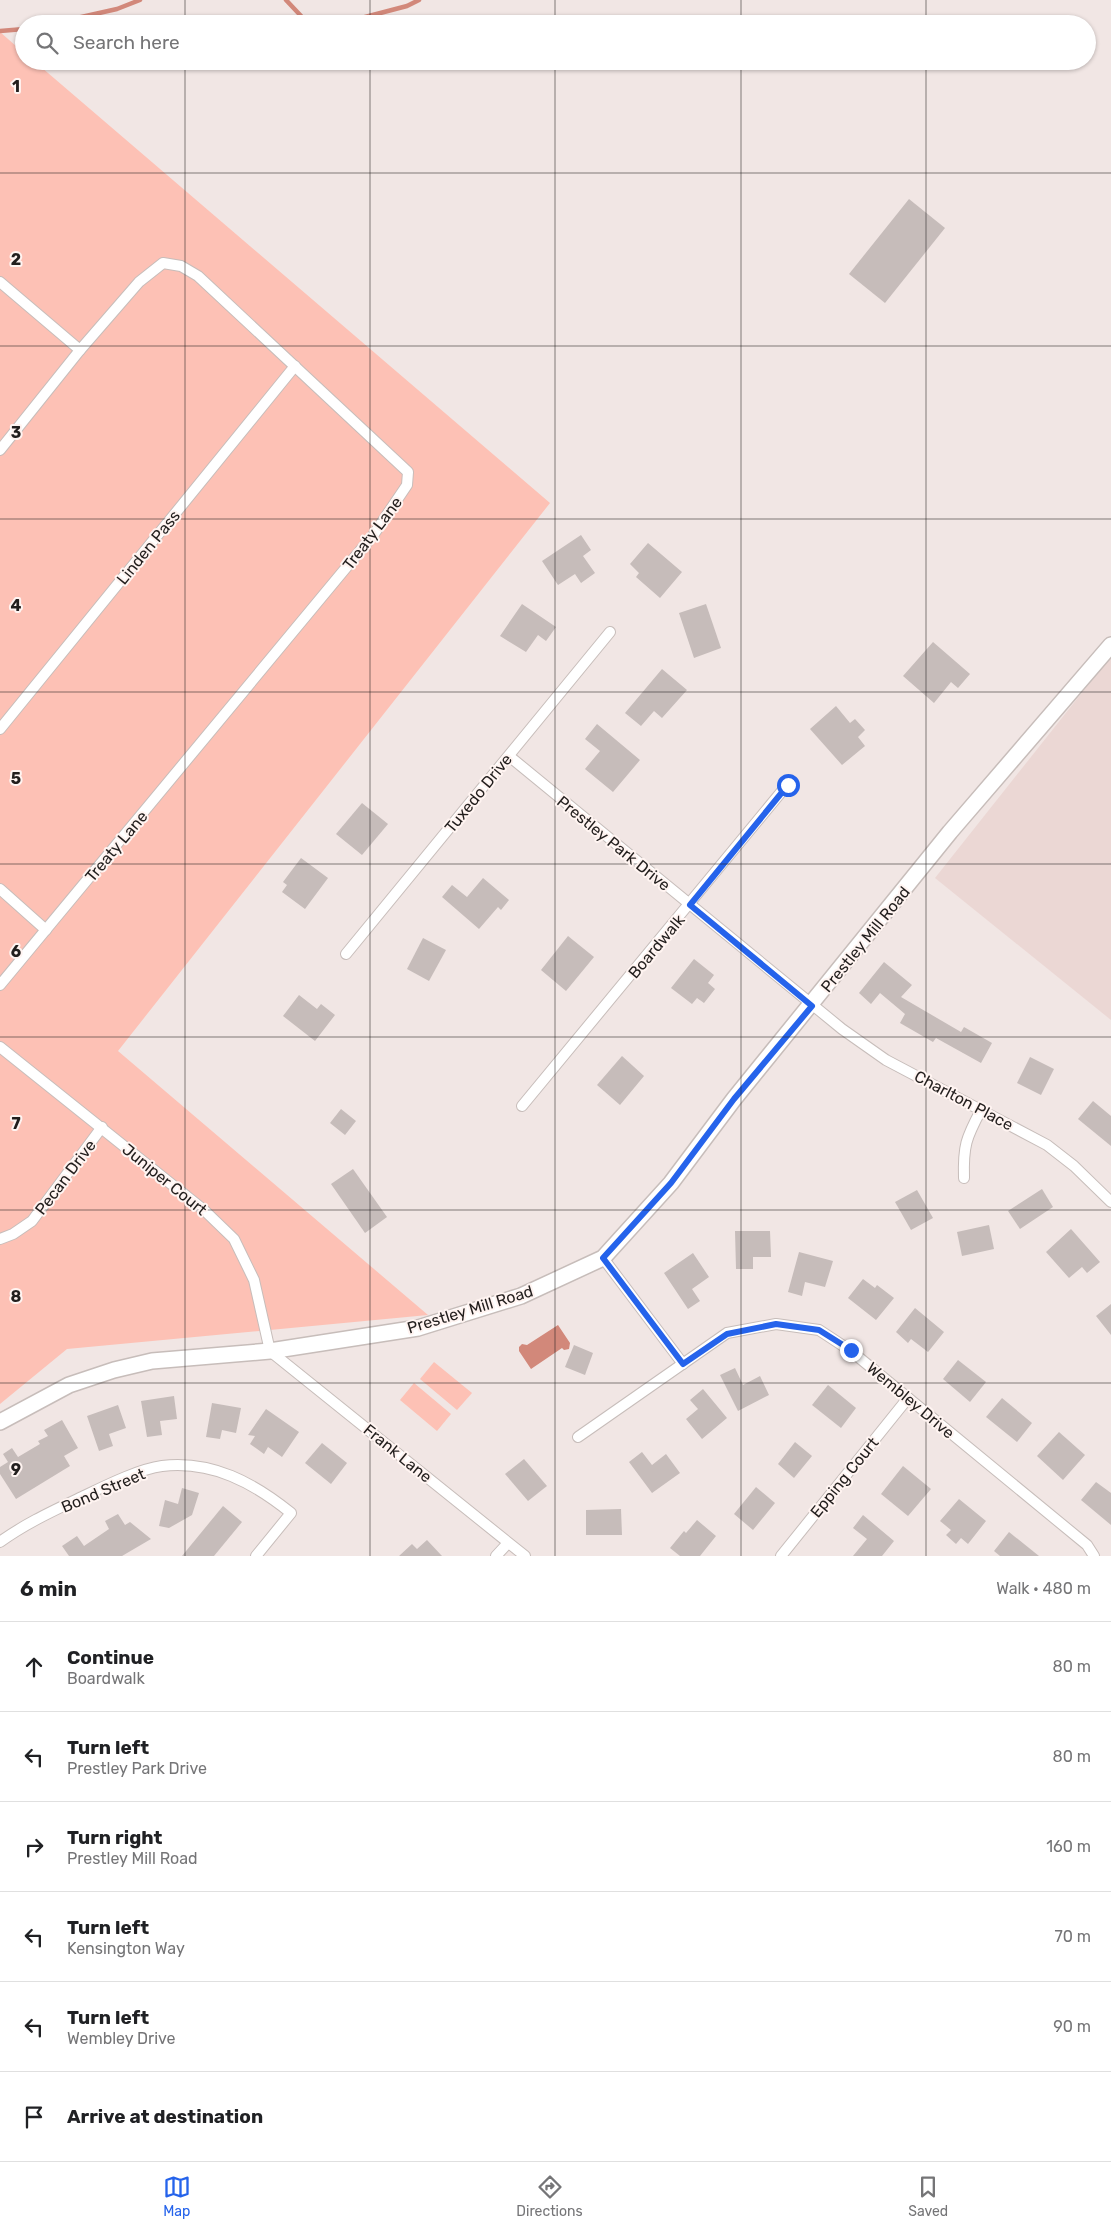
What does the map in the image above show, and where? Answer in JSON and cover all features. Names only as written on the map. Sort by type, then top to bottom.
[{"type":"street","name":"Treaty Lane","points":[[0,450],[80,350],[139,282],[163,263],[181,266],[198,276],[408,472],[407,485],[374,534],[0,985]]},
{"type":"street","points":[[0,282],[80,350]]},
{"type":"street","name":"Linden Pass","points":[[0,729],[296,366]]},
{"type":"street","name":"Tuxedo Drive","points":[[346,954],[610,632]]},
{"type":"street","name":"Prestley Mill Road","points":[[0,1422],[69,1385],[114,1370],[152,1360],[270,1351],[418,1328],[521,1296],[603,1258],[671,1183],[734,1099],[812,1006],[950,832],[1111,646]]},
{"type":"street","name":"Prestley Park Drive","points":[[508,756],[812,1006]]},
{"type":"street","name":"Boardwalk","points":[[522,1106],[788,785]]},
{"type":"street","points":[[0,889],[46,930]]},
{"type":"street","name":"Charlton Place","points":[[812,1006],[886,1060],[1047,1145],[1074,1166],[1111,1202]]},
{"type":"street","name":"Juniper Court","points":[[0,1047],[205,1211],[234,1239],[254,1280],[270,1351]]},
{"type":"street","points":[[964,1178],[964,1156],[968,1134],[981,1110]]},
{"type":"street","name":"Pecan Drive","points":[[0,1239],[13,1234],[32,1221],[102,1127]]},
{"type":"street","points":[[603,1258],[683,1364]]},
{"type":"street","name":"Wembley Drive","points":[[578,1437],[727,1334],[776,1324],[819,1330],[851,1350],[1087,1546],[1094,1556]]},
{"type":"street","name":"Frank Lane","points":[[270,1351],[525,1556]]},
{"type":"street","name":"Epping Court","points":[[781,1556],[908,1398]]},
{"type":"street","name":"Bond Street","points":[[0,1542],[18,1529],[114,1482],[161,1466],[210,1468],[237,1478],[266,1493],[291,1513],[256,1556]]},
{"type":"street","points":[[496,1556],[508,1543]]},
{"type":"shaded area","points":[[0,32],[15,45],[15,70],[45,70],[550,503],[118,1051],[428,1315],[67,1349],[0,1404]]},
{"type":"shaded area","points":[[1111,656],[1111,1020],[935,878]]},
{"type":"shaded area","points":[[558,1325],[570,1343],[569,1349],[564,1350],[562,1348],[531,1369],[519,1351],[519,1347],[522,1344],[527,1345]]},
{"type":"shaded area","points":[[434,1362],[472,1393],[457,1410],[420,1379]]},
{"type":"shaded area","points":[[414,1383],[451,1414],[437,1431],[400,1400]]},
{"type":"building","points":[[909,199],[945,228],[885,303],[849,274]]},
{"type":"building","points":[[581,535],[591,550],[583,556],[595,573],[581,583],[575,574],[558,585],[542,561]]},
{"type":"building","points":[[648,543],[682,572],[660,598],[636,577],[639,573],[630,564]]},
{"type":"building","points":[[522,604],[556,627],[546,641],[538,635],[526,652],[500,636]]},
{"type":"building","points":[[706,604],[721,648],[694,658],[679,613]]},
{"type":"building","points":[[933,642],[970,674],[958,688],[951,682],[934,703],[903,676]]},
{"type":"building","points":[[662,669],[687,690],[662,718],[654,711],[641,726],[625,713]]},
{"type":"building","points":[[836,706],[850,723],[855,719],[865,730],[858,737],[865,746],[842,765],[810,729]]},
{"type":"building","points":[[597,724],[640,760],[613,792],[585,769],[600,751],[585,739]]},
{"type":"building","points":[[362,803],[388,824],[362,855],[336,834]]},
{"type":"building","points":[[301,858],[328,878],[305,909],[282,892],[287,885],[283,882]]},
{"type":"building","points":[[483,878],[509,900],[501,910],[498,907],[479,929],[442,897],[452,885],[467,897]]},
{"type":"building","points":[[568,936],[594,957],[566,991],[541,970]]},
{"type":"building","points":[[423,938],[446,950],[429,981],[407,969]]},
{"type":"building","points":[[694,959],[714,975],[708,983],[715,989],[704,1003],[697,998],[692,1004],[671,988]]},
{"type":"building","points":[[884,962],[912,985],[901,997],[961,1032],[964,1027],[992,1043],[981,1063],[936,1038],[933,1042],[900,1023],[905,1014],[880,993],[871,1004],[859,993]]},
{"type":"building","points":[[299,995],[317,1009],[321,1004],[335,1015],[315,1041],[283,1016]]},
{"type":"building","points":[[622,1056],[644,1076],[620,1105],[597,1085]]},
{"type":"building","points":[[1030,1057],[1054,1069],[1041,1095],[1017,1083]]},
{"type":"building","points":[[1093,1101],[1111,1116],[1111,1146],[1078,1119]]},
{"type":"building","points":[[341,1109],[356,1121],[345,1135],[330,1123]]},
{"type":"building","points":[[353,1169],[387,1217],[365,1233],[331,1184]]},
{"type":"building","points":[[1042,1189],[1053,1207],[1020,1229],[1008,1211]]},
{"type":"building","points":[[917,1190],[933,1218],[911,1230],[895,1202]]},
{"type":"building","points":[[989,1225],[994,1249],[962,1256],[957,1232]]},
{"type":"building","points":[[1071,1229],[1100,1262],[1087,1273],[1082,1267],[1069,1278],[1046,1252]]},
{"type":"building","points":[[735,1231],[770,1231],[771,1257],[753,1257],[753,1269],[736,1269]]},
{"type":"building","points":[[799,1252],[833,1261],[825,1287],[805,1282],[802,1296],[788,1292]]},
{"type":"building","points":[[693,1253],[709,1277],[692,1289],[700,1301],[688,1309],[664,1273]]},
{"type":"building","points":[[863,1279],[875,1288],[877,1285],[894,1298],[876,1320],[848,1298]]},
{"type":"building","points":[[1111,1304],[1111,1335],[1096,1316]]},
{"type":"building","points":[[915,1308],[944,1332],[928,1352],[911,1339],[908,1343],[896,1332]]},
{"type":"building","points":[[574,1345],[593,1353],[585,1375],[565,1367]]},
{"type":"building","points":[[958,1360],[986,1382],[970,1402],[943,1379]]},
{"type":"building","points":[[735,1368],[743,1385],[760,1376],[769,1395],[738,1411],[720,1375]]},
{"type":"building","points":[[828,1385],[856,1408],[841,1428],[812,1405]]},
{"type":"building","points":[[703,1389],[727,1418],[702,1439],[686,1419],[698,1409],[690,1400]]},
{"type":"building","points":[[174,1396],[177,1419],[160,1421],[162,1435],[147,1437],[141,1401]]},
{"type":"building","points":[[1002,1398],[1032,1423],[1017,1442],[986,1417]]},
{"type":"building","points":[[212,1403],[241,1408],[236,1433],[222,1430],[220,1439],[206,1437]]},
{"type":"building","points":[[118,1405],[126,1428],[109,1434],[113,1446],[99,1451],[87,1416]]},
{"type":"building","points":[[266,1409],[299,1432],[282,1457],[268,1447],[264,1454],[250,1444],[255,1436],[248,1435]]},
{"type":"building","points":[[62,1420],[78,1448],[64,1456],[70,1466],[16,1499],[0,1474],[0,1467],[8,1462],[3,1454],[12,1448],[18,1457],[40,1444],[38,1441],[48,1436],[44,1430]]},
{"type":"building","points":[[1059,1432],[1085,1455],[1063,1480],[1037,1456]]},
{"type":"building","points":[[795,1442],[812,1456],[794,1478],[778,1464]]},
{"type":"building","points":[[322,1443],[347,1463],[331,1484],[305,1463]]},
{"type":"building","points":[[642,1452],[652,1465],[666,1454],[680,1473],[652,1493],[629,1462]]},
{"type":"building","points":[[524,1459],[547,1486],[528,1501],[505,1474]]},
{"type":"building","points":[[903,1466],[931,1489],[908,1516],[881,1494]]},
{"type":"building","points":[[1096,1482],[1111,1493],[1111,1525],[1081,1500]]},
{"type":"building","points":[[756,1487],[775,1503],[753,1530],[734,1514]]},
{"type":"building","points":[[182,1488],[199,1493],[192,1515],[169,1528],[159,1526],[165,1500],[178,1504]]},
{"type":"building","points":[[959,1499],[986,1521],[968,1544],[961,1538],[956,1544],[946,1535],[951,1530],[940,1521]]},
{"type":"building","points":[[223,1506],[242,1522],[214,1556],[182,1556]]},
{"type":"building","points":[[621,1509],[622,1535],[586,1535],[586,1510]]},
{"type":"building","points":[[118,1514],[125,1525],[130,1522],[151,1539],[122,1556],[69,1556],[62,1546],[77,1536],[84,1546],[109,1529],[105,1521]]},
{"type":"building","points":[[863,1515],[894,1541],[882,1556],[853,1556],[867,1539],[853,1528]]},
{"type":"building","points":[[697,1520],[716,1536],[700,1556],[680,1556],[670,1548],[684,1531],[686,1533]]},
{"type":"building","points":[[1009,1532],[1039,1556],[1000,1556],[994,1551]]},
{"type":"building","points":[[427,1540],[442,1556],[399,1556],[412,1544],[417,1549]]},
{"type":"waterway","points":[[90,15],[117,9],[140,0]]},
{"type":"waterway","points":[[286,0],[300,15]]},
{"type":"waterway","points":[[373,15],[407,6],[419,0]]},
{"type":"waterway","points":[[0,31],[15,30]]},
{"type":"route","points":[[788,785],[690,905],[812,1006],[734,1099],[671,1183],[603,1258],[683,1364],[727,1334],[776,1324],[819,1330],[851,1350]]}]
